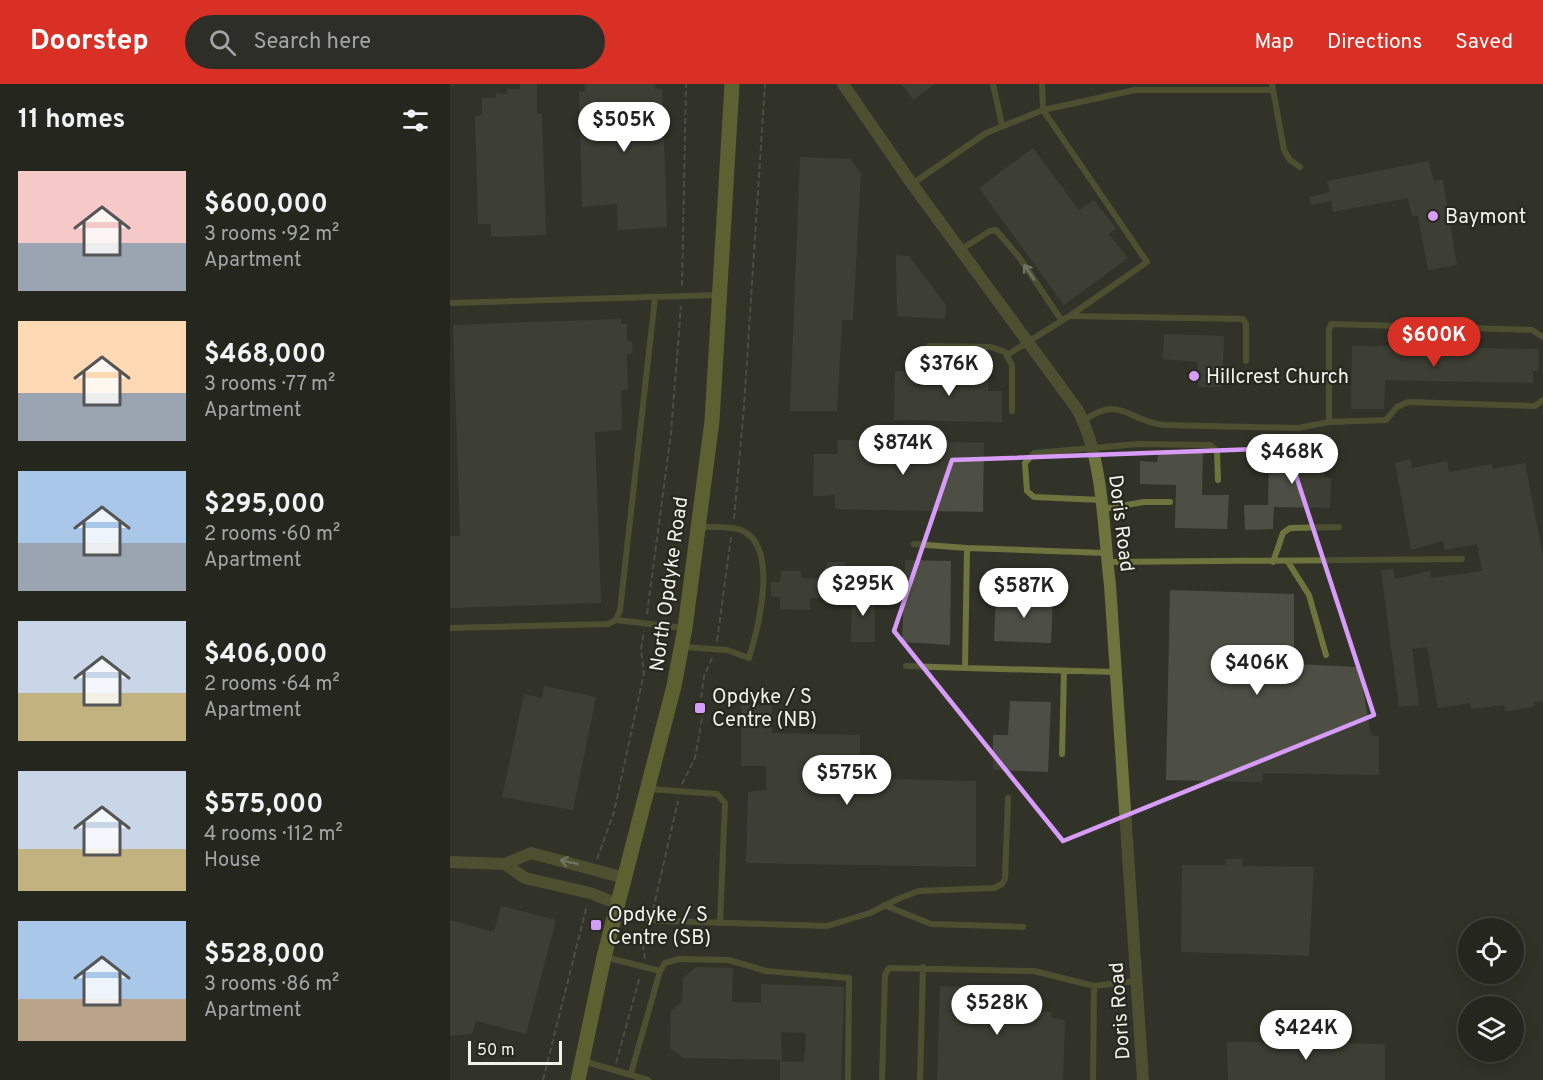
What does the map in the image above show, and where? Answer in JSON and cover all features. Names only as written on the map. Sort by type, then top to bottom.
[{"type":"main road","name":"North Opdyke Road","points":[[578,1080],[604,957],[648,789],[685,628],[712,421],[732,84]]},
{"type":"street","name":"Doris Road","points":[[843,84],[912,184],[1083,421],[1092,447],[1107,558],[1143,1080]]},
{"type":"street","points":[[450,862],[505,864],[531,853],[596,868],[625,878]]},
{"type":"street","points":[[505,864],[525,878],[590,893],[617,910]]},
{"type":"lane","points":[[993,84],[1002,125]]},
{"type":"lane","points":[[1007,355],[1062,321],[1147,262],[1043,110],[1042,84]]},
{"type":"lane","points":[[912,184],[1002,125],[1043,110],[1135,90],[1272,87],[1284,150],[1290,160],[1300,168]]},
{"type":"lane","points":[[960,250],[990,231],[996,230],[1019,257],[1062,321]]},
{"type":"lane","points":[[450,303],[719,296]]},
{"type":"lane","points":[[616,620],[620,610],[655,298]]},
{"type":"lane","points":[[1071,315],[1243,319],[1246,324],[1246,361]]},
{"type":"lane","points":[[1329,422],[1329,330],[1331,324],[1532,330],[1543,337]]},
{"type":"lane","points":[[929,346],[991,347],[1007,355],[1012,365],[1012,411]]},
{"type":"lane","points":[[1083,421],[1104,408],[1114,408],[1152,424],[1298,428],[1329,422],[1386,420],[1397,407],[1408,402],[1535,406],[1543,400]]},
{"type":"lane","points":[[1170,502],[1101,505],[1034,497],[1027,491],[1024,481],[1025,463],[1034,453],[1092,447],[1139,444],[1210,445],[1217,451],[1218,480]]},
{"type":"lane","points":[[681,646],[727,650],[749,658],[762,609],[762,564],[758,545],[742,530],[698,526]]},
{"type":"lane","points":[[1273,562],[1283,533],[1290,528],[1339,527]]},
{"type":"lane","points":[[914,544],[1107,558],[1273,562],[1462,560]]},
{"type":"lane","points":[[965,668],[967,548]]},
{"type":"lane","points":[[1288,562],[1309,594],[1326,656]]},
{"type":"lane","points":[[450,628],[608,624],[616,620],[685,628]]},
{"type":"lane","points":[[906,666],[1116,672]]},
{"type":"lane","points":[[1062,754],[1064,671]]},
{"type":"lane","points":[[648,789],[717,794],[722,797],[725,803],[720,923]]},
{"type":"lane","points":[[617,910],[720,923],[827,926],[848,921],[919,891],[994,888],[1002,884],[1006,872],[1008,798]]},
{"type":"lane","points":[[884,906],[931,924],[1023,927]]},
{"type":"lane","points":[[604,957],[660,971]]},
{"type":"lane","points":[[631,1073],[660,971],[665,963],[679,959],[729,960],[766,971],[849,978],[848,1080]]},
{"type":"lane","points":[[882,1080],[886,971],[892,966],[1034,971],[1094,986],[1136,981]]},
{"type":"lane","points":[[920,1080],[923,967]]},
{"type":"lane","points":[[1093,1080],[1094,986]]},
{"type":"lane","points":[[583,1061],[631,1073],[648,1080]]},
{"type":"path","points":[[596,868],[597,857],[614,812],[644,673],[642,650],[671,433],[682,297],[686,84]]},
{"type":"path","points":[[734,519],[744,406],[765,84]]},
{"type":"path","points":[[717,640],[730,540]]},
{"type":"path","points":[[682,781],[695,758],[703,713],[701,699],[704,676],[712,657]]},
{"type":"path","points":[[653,910],[678,801]]},
{"type":"path","points":[[543,1080],[590,893]]},
{"type":"path","points":[[645,959],[643,946],[648,930]]},
{"type":"path","points":[[616,1059],[640,975]]},
{"type":"highlighted area","points":[[1287,448],[1374,715],[1063,841],[894,631],[952,460]]},
{"type":"building","points":[[520,84],[537,84],[537,114],[542,114],[546,235],[491,237],[491,224],[478,224],[475,116],[482,115],[482,98],[495,98],[496,93],[507,94],[507,89],[520,89]]},
{"type":"building","points":[[585,84],[655,84],[655,89],[662,89],[667,227],[618,230],[617,204],[582,207],[579,92],[585,91]]},
{"type":"building","points":[[902,84],[935,84],[913,100]]},
{"type":"building","points":[[1033,148],[1079,210],[1094,200],[1116,228],[1109,234],[1128,258],[1064,305],[979,188]]},
{"type":"building","points":[[800,157],[851,159],[861,174],[853,320],[842,320],[837,411],[790,411]]},
{"type":"building","name":"Baymont","points":[[1428,161],[1434,181],[1443,180],[1457,265],[1428,270],[1418,216],[1412,216],[1408,198],[1333,212],[1331,201],[1311,205],[1309,197],[1330,192],[1327,181]]},
{"type":"building","points":[[896,255],[909,256],[946,305],[945,319],[897,316]]},
{"type":"building","points":[[621,319],[621,324],[627,324],[627,340],[632,342],[633,353],[627,354],[628,390],[621,390],[622,430],[595,432],[601,603],[450,608],[450,536],[460,536],[453,325]]},
{"type":"building","points":[[1164,334],[1224,336],[1222,387],[1198,387],[1197,362],[1163,359]]},
{"type":"building","points":[[1352,346],[1539,349],[1538,371],[1533,371],[1533,383],[1385,380],[1384,409],[1351,409]]},
{"type":"building","points":[[953,363],[989,364],[988,391],[1002,391],[1002,422],[894,420],[895,371],[918,371],[917,386],[953,386]]},
{"type":"building","points":[[837,440],[984,443],[983,512],[835,509],[835,495],[813,496],[814,454],[838,454]]},
{"type":"building","points":[[1325,448],[1324,477],[1331,478],[1330,508],[1274,507],[1273,529],[1245,530],[1244,505],[1268,505],[1269,449]]},
{"type":"building","points":[[1159,451],[1203,452],[1202,495],[1229,495],[1227,529],[1175,528],[1176,485],[1140,484],[1140,461],[1157,462]]},
{"type":"building","points":[[1410,459],[1412,468],[1447,461],[1449,472],[1492,464],[1493,469],[1525,463],[1543,556],[1543,701],[1534,702],[1535,706],[1505,712],[1504,705],[1471,709],[1470,703],[1438,708],[1427,647],[1412,649],[1419,705],[1399,707],[1381,570],[1393,569],[1395,579],[1430,571],[1431,578],[1482,571],[1477,544],[1445,550],[1443,541],[1411,550],[1395,463]]},
{"type":"building","points":[[905,560],[951,561],[950,645],[902,642]]},
{"type":"building","points":[[827,562],[845,562],[844,599],[810,598],[810,610],[780,609],[780,597],[771,597],[771,582],[780,582],[781,571],[801,571],[801,578],[826,579]]},
{"type":"building","points":[[1170,590],[1294,594],[1294,664],[1359,667],[1371,735],[1379,736],[1379,775],[1263,773],[1262,782],[1166,780]]},
{"type":"building","points":[[852,592],[875,592],[875,642],[851,642]]},
{"type":"building","points":[[996,596],[1053,597],[1051,643],[994,641]]},
{"type":"building","points":[[544,686],[596,697],[573,810],[502,797],[524,694],[542,698]]},
{"type":"building","points":[[1010,701],[1051,702],[1048,772],[993,770],[993,735],[1008,735]]},
{"type":"building","points":[[741,704],[772,705],[772,733],[860,735],[860,759],[840,759],[836,778],[976,781],[976,867],[746,863],[748,792],[766,790],[766,766],[741,766]]},
{"type":"building","points":[[1226,859],[1242,859],[1242,866],[1314,867],[1309,956],[1181,952],[1182,865],[1226,865]]},
{"type":"building","points":[[501,906],[556,920],[526,1034],[476,1021],[472,1034],[450,1036],[450,920],[494,932]]},
{"type":"building","points":[[696,967],[733,968],[732,1002],[761,1003],[761,984],[844,987],[841,1080],[780,1080],[780,1061],[804,1062],[806,1033],[781,1032],[782,1060],[683,1058],[670,1048],[671,1011],[682,1002],[683,978]]},
{"type":"building","points":[[940,986],[1033,989],[1032,1012],[1051,1012],[1052,1018],[1065,1020],[1063,1080],[937,1080]]},
{"type":"building","points":[[1227,1042],[1385,1044],[1385,1080],[1228,1080]]},
{"type":"place","name":"Baymont","points":[[1433,216]]},
{"type":"place","name":"Hillcrest Church","points":[[1194,376]]},
{"type":"place","name":"Opdyke / S Centre (NB)","points":[[700,708]]},
{"type":"place","name":"Opdyke / S Centre (SB)","points":[[596,925]]}]
